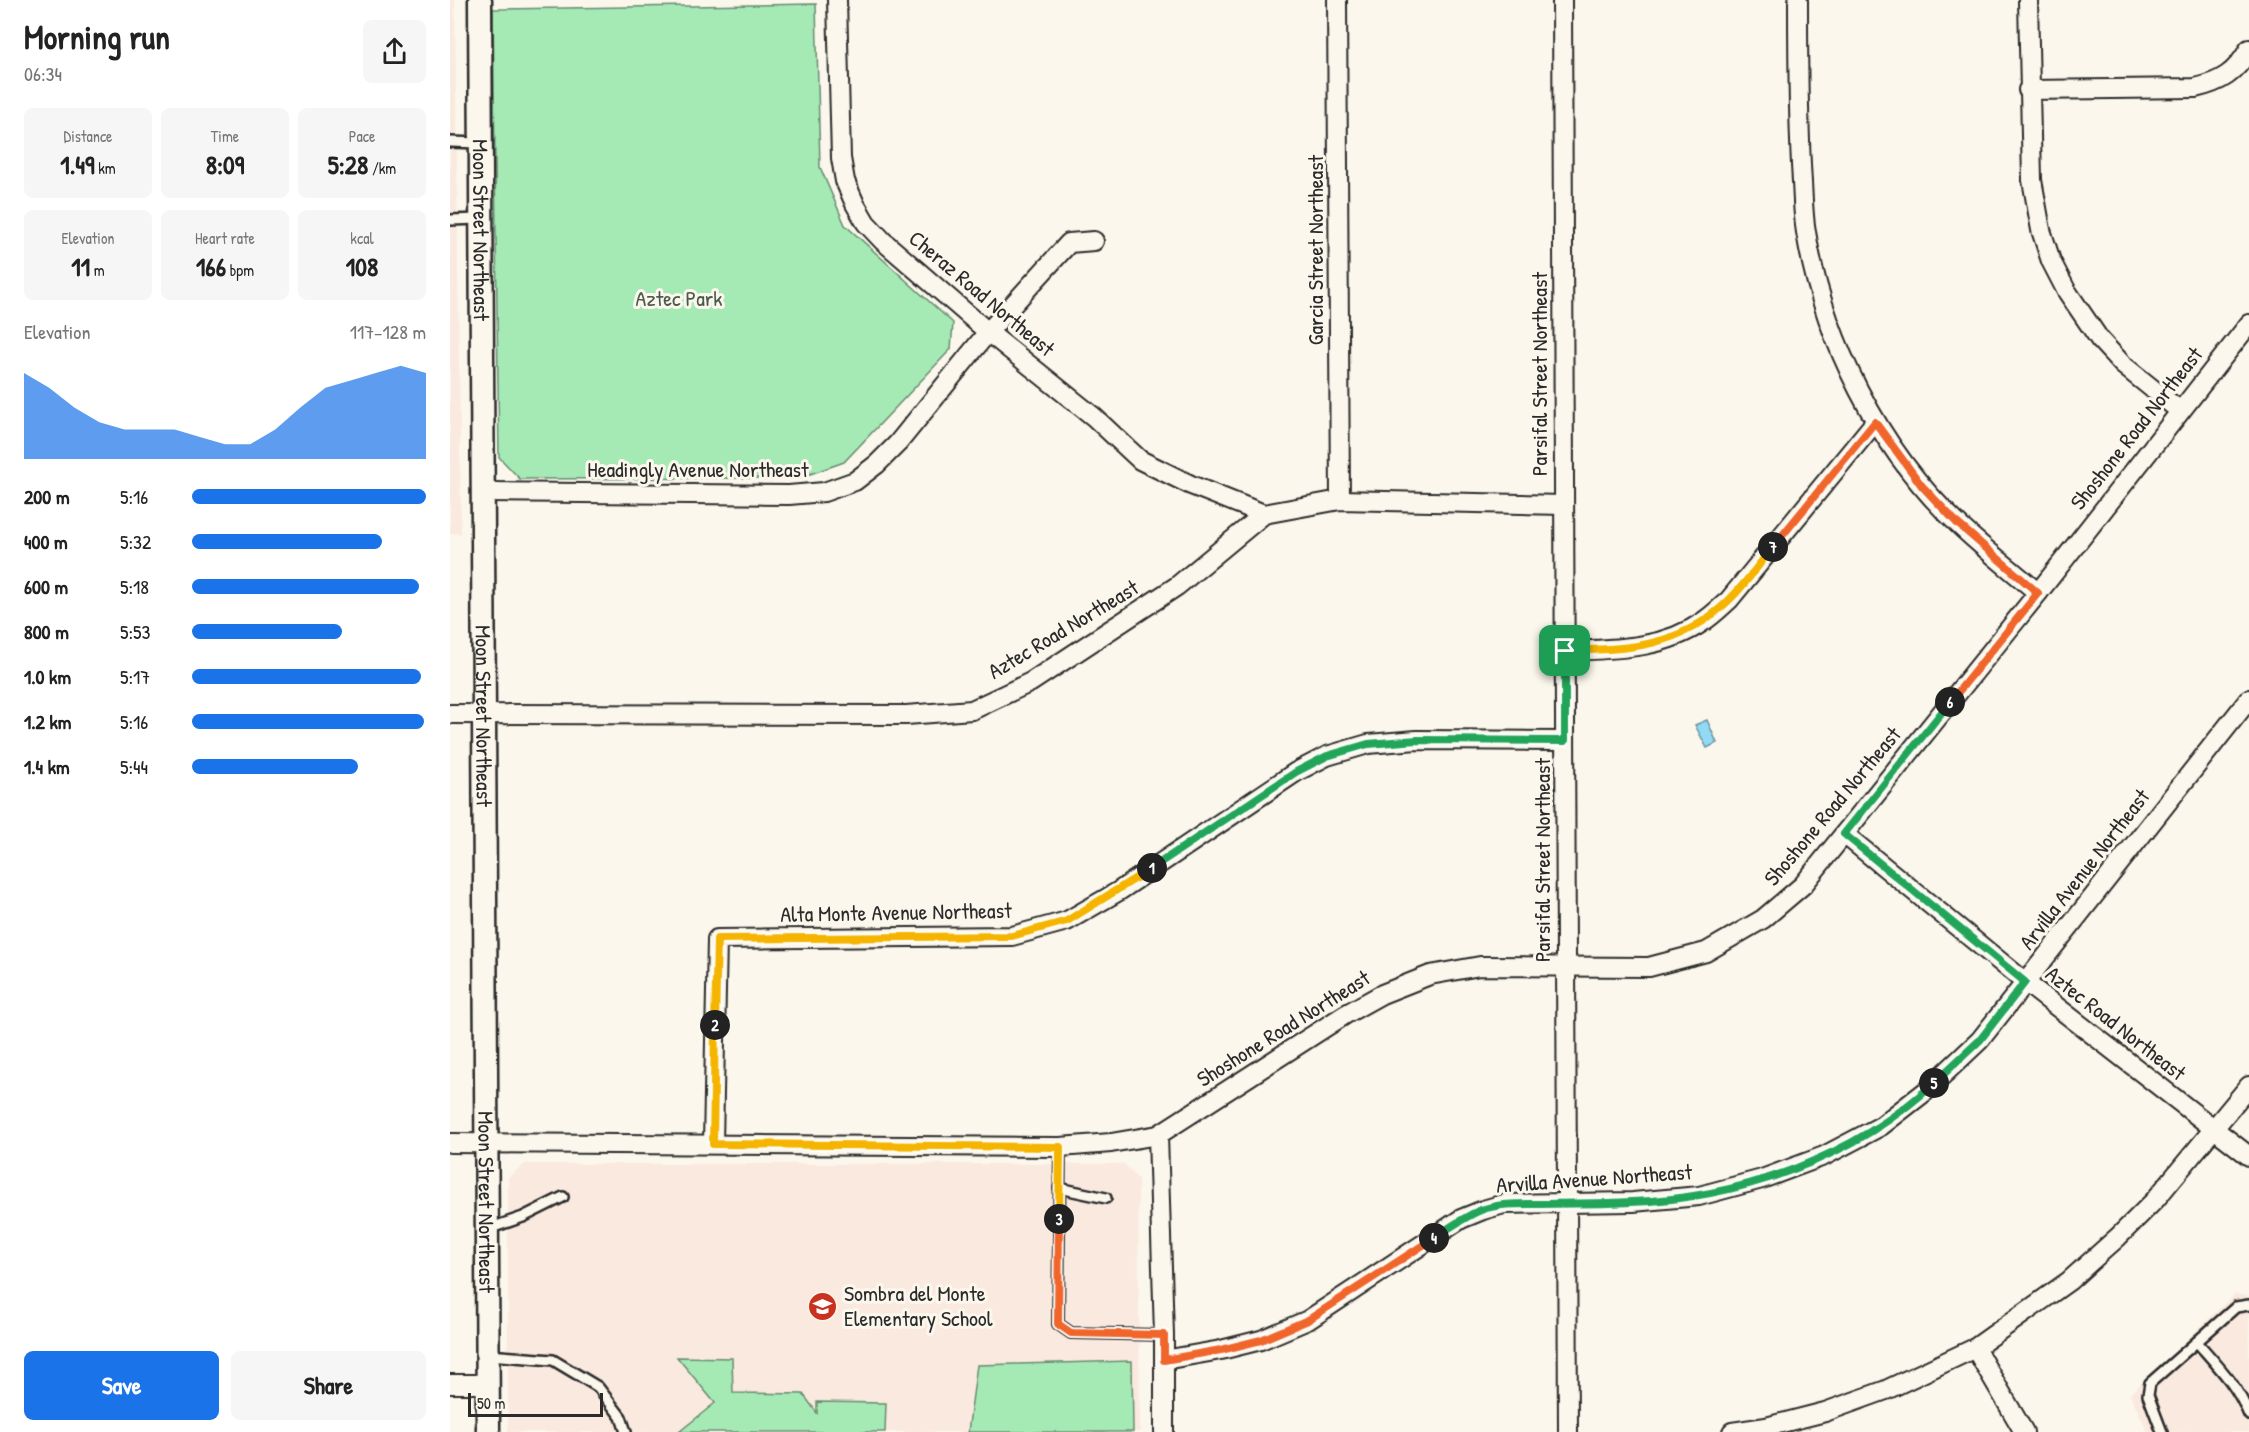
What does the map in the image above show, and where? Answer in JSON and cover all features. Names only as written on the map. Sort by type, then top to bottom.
[{"type":"street","name":"Moon Street Northeast","points":[[480,0],[482,715],[488,1432]]},
{"type":"street","name":"Cheraz Road Northeast","points":[[837,0],[841,158],[845,182],[866,223],[988,332],[1094,417],[1140,460],[1191,485],[1264,514]]},
{"type":"street","name":"Garcia Street Northeast","points":[[1337,0],[1340,500]]},
{"type":"street","name":"Parsifal Street Northeast","points":[[1562,0],[1568,1432]]},
{"type":"street","points":[[1798,0],[1799,138],[1806,231],[1824,307],[1845,360],[1875,422],[1922,486],[1958,524],[2038,593]]},
{"type":"street","points":[[2028,0],[2028,90],[2034,198],[2051,261],[2066,290],[2100,340],[2123,365],[2180,411]]},
{"type":"street","points":[[2028,90],[2195,88],[2214,84],[2232,72],[2249,49]]},
{"type":"street","name":"Headingly Avenue Northeast","points":[[482,492],[789,495],[824,492],[855,481],[877,464],[898,442],[988,332],[1069,243],[1094,241]]},
{"type":"street","name":"Shoshone Road Northeast","points":[[450,1143],[1060,1147],[1112,1143],[1158,1135],[1346,1014],[1382,994],[1430,975],[1480,966],[1649,967],[1706,952],[1763,919],[1803,885],[2038,593],[2249,324]]},
{"type":"street","points":[[1565,651],[1629,648],[1665,640],[1703,622],[1729,600],[1875,422]]},
{"type":"street","name":"Aztec Road Northeast","points":[[450,714],[906,715],[972,710],[1031,682],[1176,586],[1264,514],[1340,500],[1564,505]]},
{"type":"street","name":"Arvilla Avenue Northeast","points":[[1164,1360],[1261,1340],[1308,1320],[1461,1220],[1483,1210],[1504,1204],[1632,1202],[1699,1196],[1762,1179],[1824,1156],[1881,1126],[1926,1091],[1980,1040],[2249,699]]},
{"type":"street","name":"Alta Monte Avenue Northeast","points":[[713,1144],[717,939],[1012,936],[1067,921],[1119,891],[1296,772],[1327,756],[1368,744],[1417,740],[1565,741]]},
{"type":"street","name":"Aztec Road Northeast","points":[[1844,834],[2025,982],[2249,1156]]},
{"type":"street","points":[[1732,1432],[1766,1427],[1825,1412],[1886,1390],[1975,1348],[2069,1281],[2118,1237],[2155,1200],[2249,1086]]},
{"type":"street","points":[[1158,1135],[1164,1335],[1164,1432]]},
{"type":"street","points":[[1975,1348],[2024,1432]]},
{"type":"street","points":[[450,1383],[486,1384]]},
{"type":"lane","points":[[450,142],[480,143]]},
{"type":"lane","points":[[450,220],[480,219]]},
{"type":"lane","points":[[1060,1147],[1058,1324],[1071,1333],[1164,1335]]},
{"type":"lane","points":[[1059,1188],[1106,1198]]},
{"type":"lane","points":[[486,1230],[523,1217],[563,1197]]},
{"type":"lane","points":[[2162,1432],[2148,1395],[2150,1383],[2236,1307],[2249,1305]]},
{"type":"lane","points":[[2197,1342],[2247,1403],[2249,1415]]},
{"type":"lane","points":[[486,1354],[553,1360],[598,1387],[621,1417],[626,1432]]},
{"type":"shaded area","points":[[450,0],[455,0],[461,534],[450,533]]},
{"type":"shaded area","name":"Sombra del Monte Elementary School","points":[[525,1164],[1124,1164],[1138,1179],[1140,1432],[508,1432],[508,1177]]},
{"type":"shaded area","points":[[2235,1294],[2249,1296],[2249,1432],[2148,1432],[2130,1394]]},
{"type":"green space","name":"Aztec Park","points":[[816,4],[820,167],[845,225],[953,323],[951,349],[844,462],[799,478],[520,479],[499,457],[493,9]]},
{"type":"green space","points":[[677,1357],[732,1358],[733,1393],[803,1394],[817,1413],[817,1402],[886,1403],[885,1432],[679,1432],[715,1403]]},
{"type":"green space","points":[[1132,1361],[1133,1432],[968,1432],[977,1365]]},
{"type":"water","points":[[1707,720],[1717,743],[1707,748],[1695,725]]},
{"type":"place","name":"Sombra del Monte Elementary School","points":[[823,1306]]},
{"type":"route","points":[[1875,422],[1922,486],[1958,524],[2038,593],[1844,834],[2025,982],[1980,1040],[1926,1091],[1881,1126],[1824,1156],[1762,1179],[1699,1196],[1632,1202],[1504,1204],[1483,1210],[1461,1220],[1308,1320],[1261,1340],[1164,1360],[1164,1335],[1071,1333],[1058,1324],[1060,1147],[713,1144],[717,939],[1012,936],[1067,921],[1119,891],[1296,772],[1327,756],[1368,744],[1417,740],[1565,741],[1565,651],[1629,648],[1665,640],[1703,622],[1729,600],[1875,422]]}]
